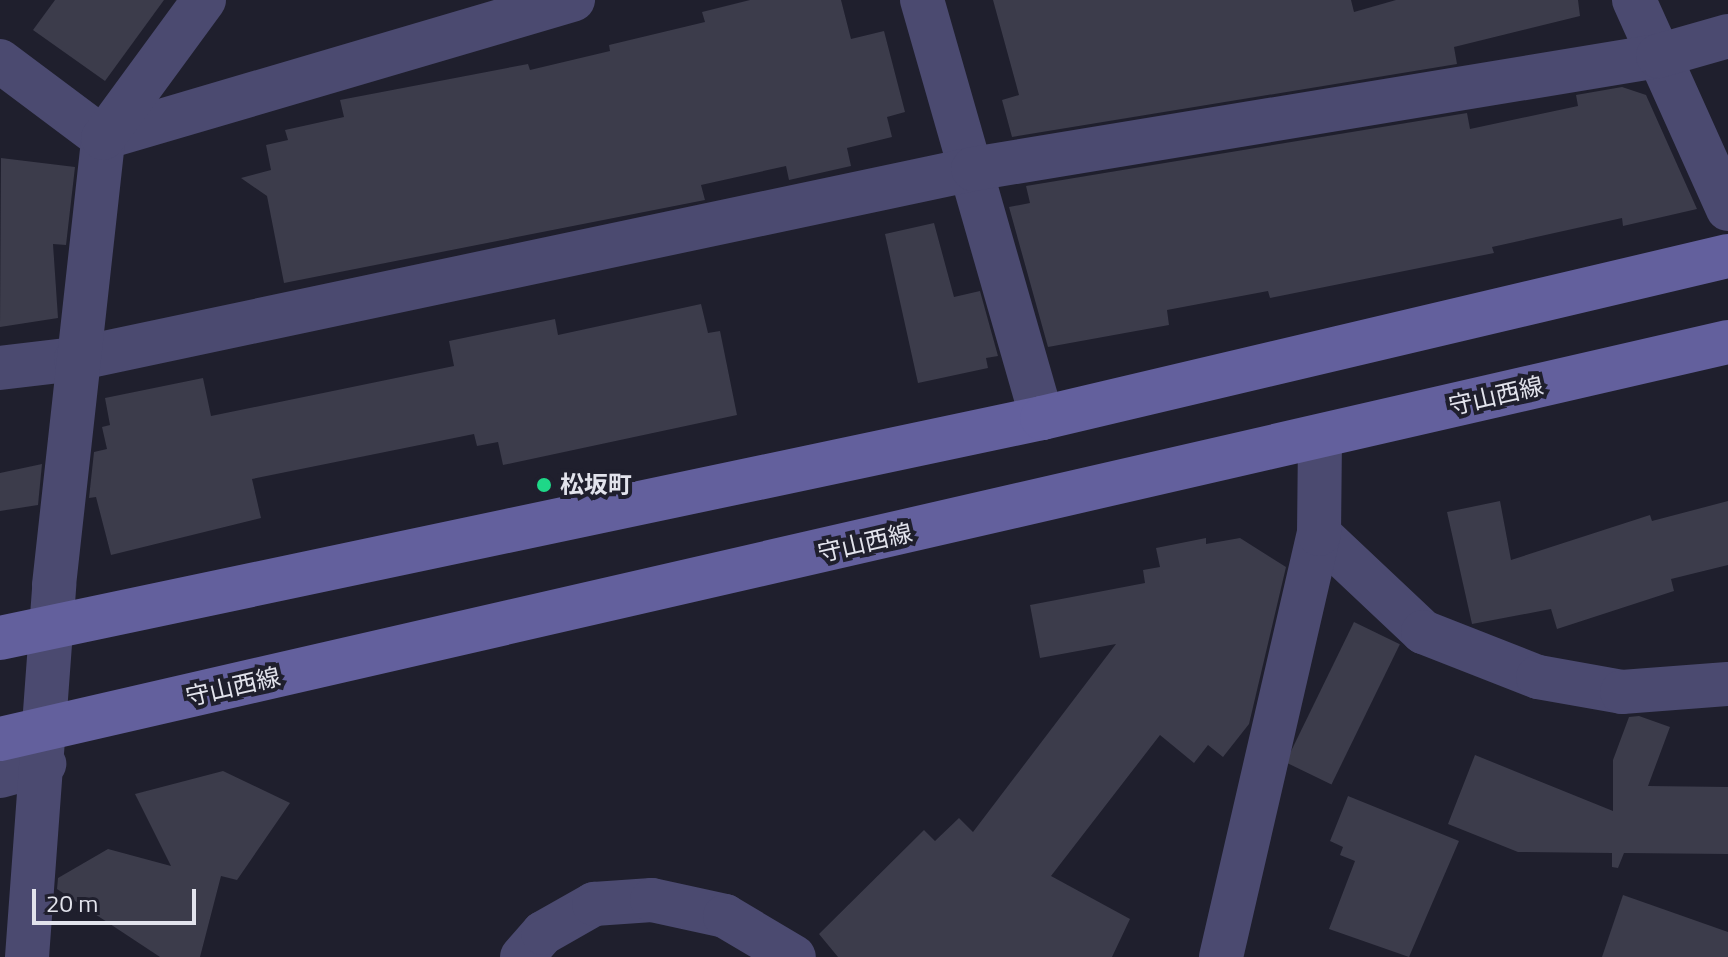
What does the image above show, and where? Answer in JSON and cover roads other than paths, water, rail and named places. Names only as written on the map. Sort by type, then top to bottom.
[{"type":"main road","points":[[0,638],[1042,418],[1728,256]]},
{"type":"main road","name":"守山西線","points":[[0,739],[46,746],[1320,437],[1728,342]]},
{"type":"street","points":[[27,957],[46,746],[51,627],[76,359],[103,138],[204,0]]},
{"type":"street","points":[[103,138],[573,0]]},
{"type":"street","points":[[922,0],[1042,418]]},
{"type":"street","points":[[1634,0],[1728,209]]},
{"type":"street","points":[[0,368],[76,359],[973,169],[1658,56],[1728,36]]},
{"type":"street","points":[[0,61],[103,138]]},
{"type":"street","points":[[1221,957],[1319,534],[1320,437]]},
{"type":"street","points":[[1319,534],[1423,632],[1538,677],[1622,692],[1728,684]]},
{"type":"street","points":[[0,776],[46,746]]},
{"type":"street","points":[[522,957],[543,933],[594,904],[652,900],[725,916],[794,957]]},
{"type":"place","name":"松坂町","points":[[544,485]]}]
